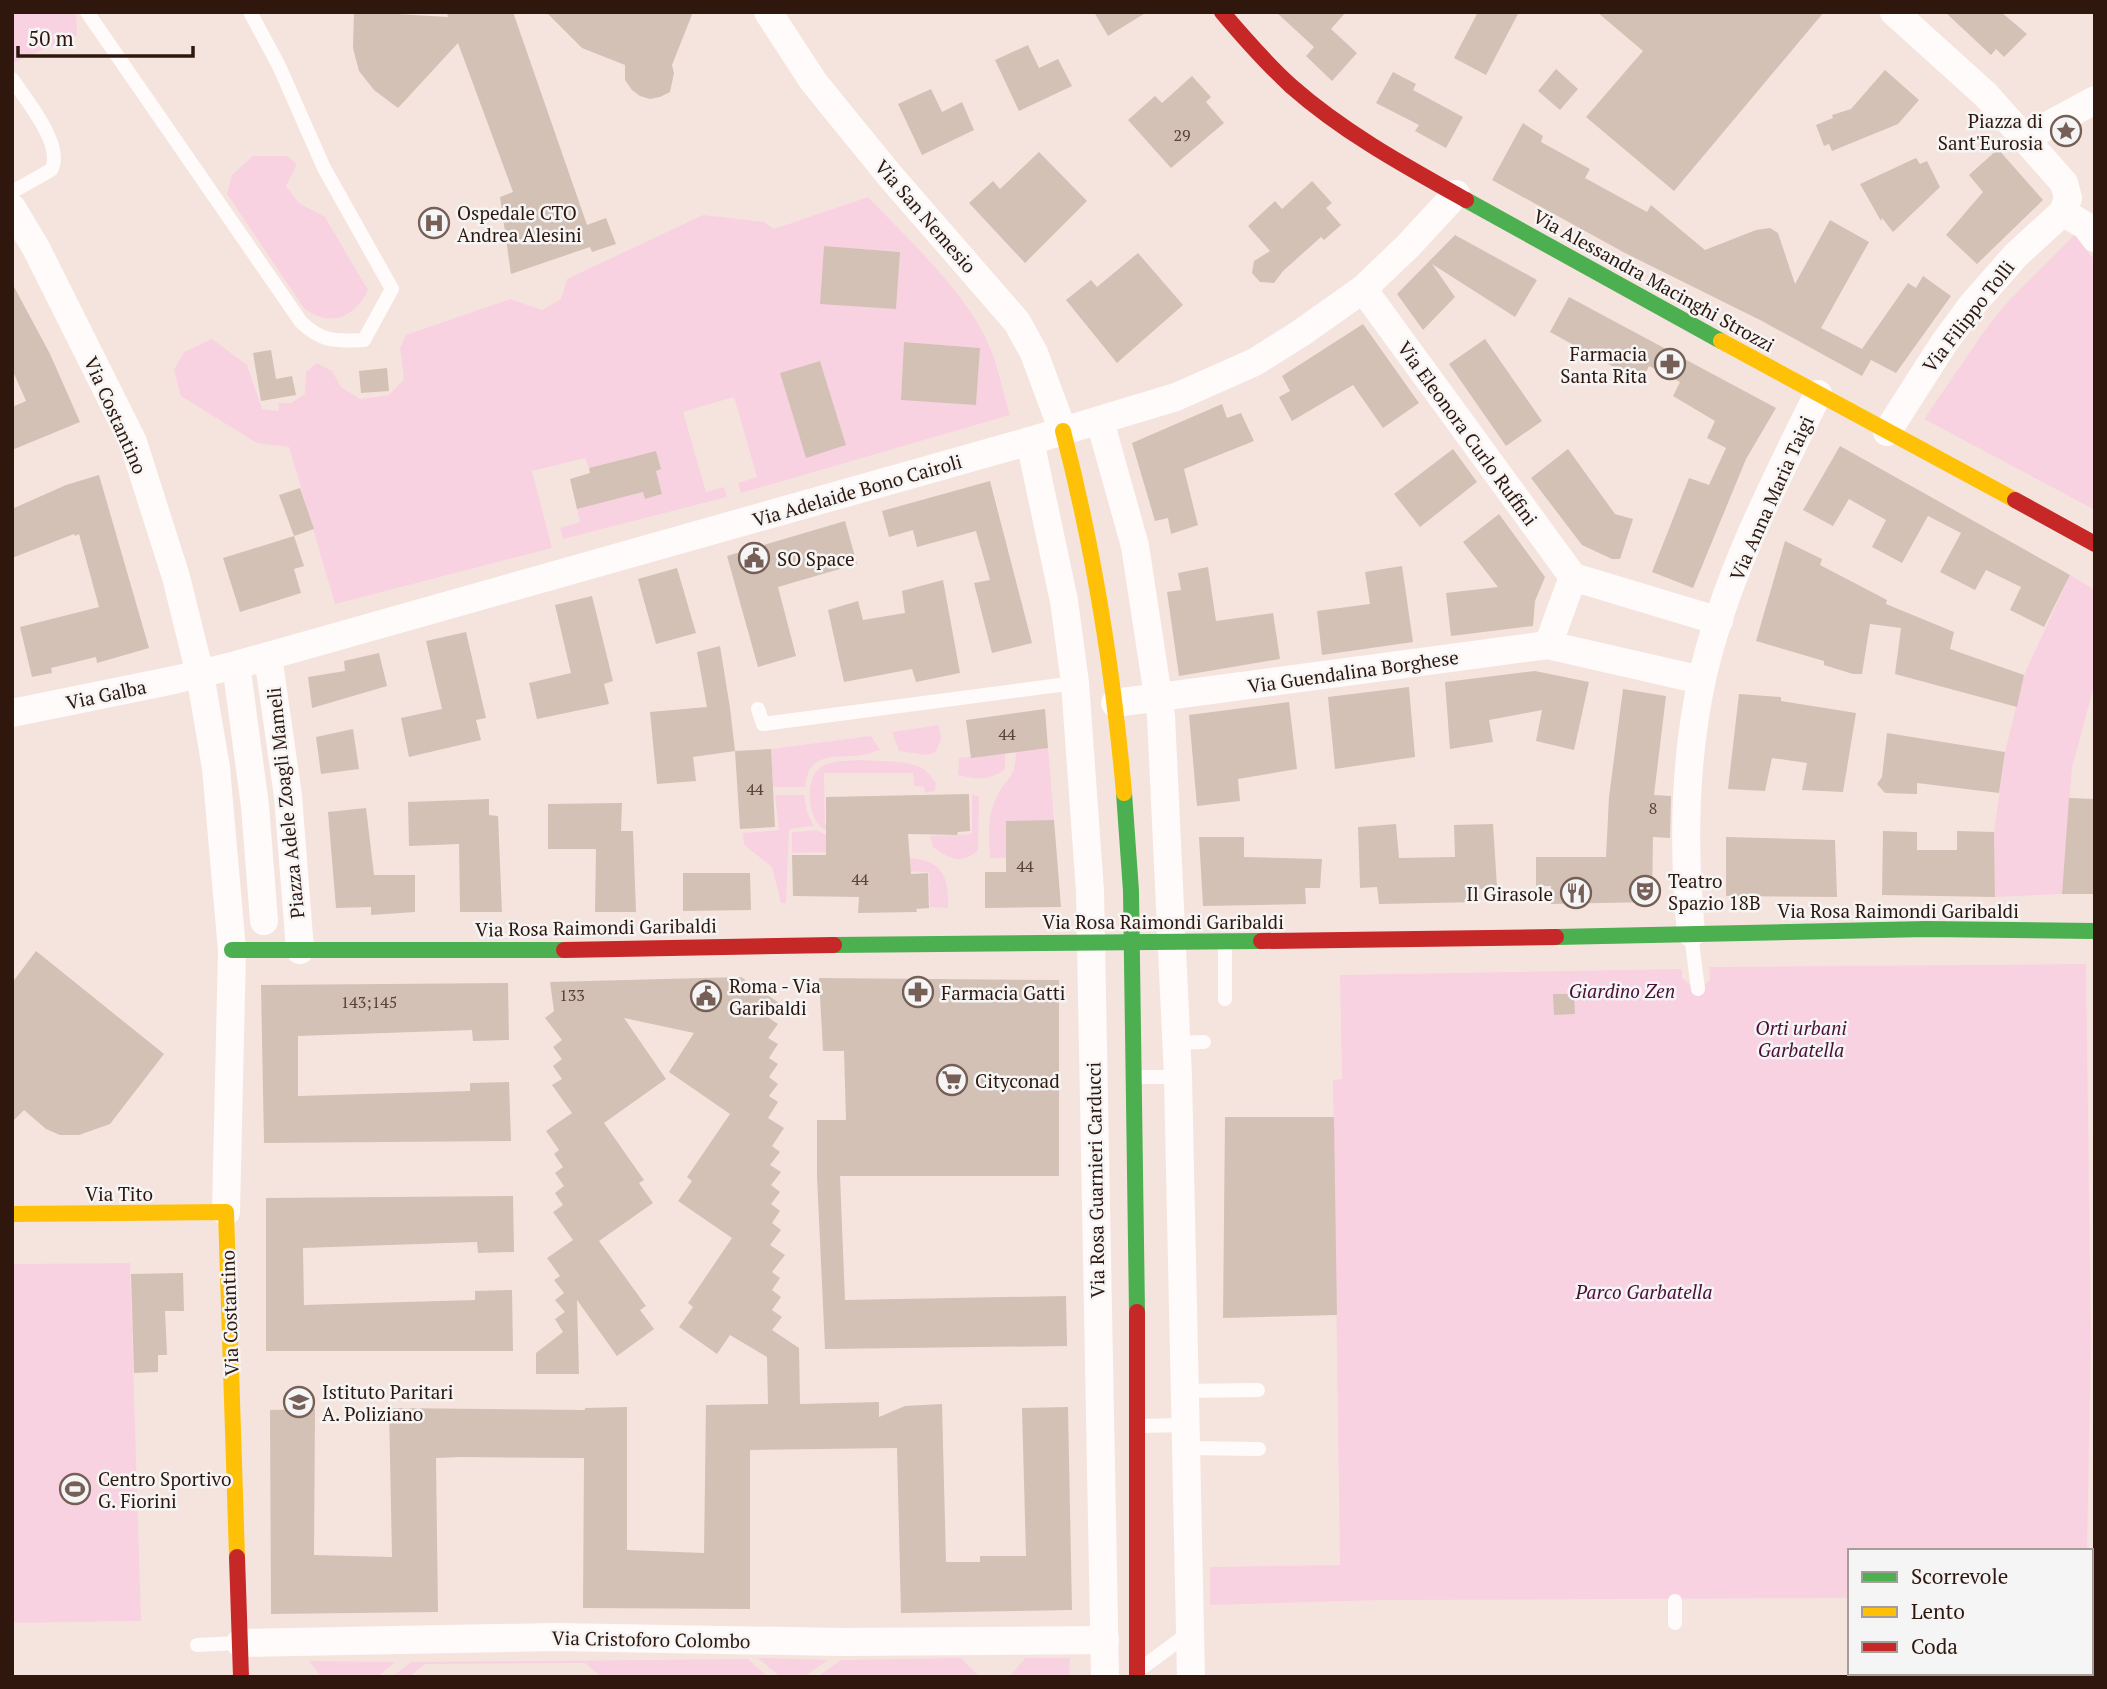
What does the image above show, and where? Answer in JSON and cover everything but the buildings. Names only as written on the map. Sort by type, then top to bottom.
[{"type":"street","name":"Via San Nemesio","points":[[768,12],[813,81],[891,177],[1017,322],[1034,353],[1063,431]]},
{"type":"street","name":"Via Alessandra Macinghi Strozzi","points":[[1222,12],[1251,47],[1318,110],[1368,144],[1887,432],[2095,544]]},
{"type":"street","points":[[1894,12],[1974,83],[2025,138],[2064,183],[2068,198],[2066,214],[2086,226],[2095,238]]},
{"type":"street","points":[[2025,138],[2095,100]]},
{"type":"street","name":"Via Adelaide Bono Cairoli","points":[[200,674],[1030,441],[1176,397],[1255,362],[1363,289],[1456,194]]},
{"type":"street","name":"Via Costantino","points":[[13,208],[36,248],[133,443],[176,577],[200,674]]},
{"type":"street","name":"Via Filippo Tolli","points":[[1887,432],[1929,365],[1972,305],[2016,255],[2066,214]]},
{"type":"street","name":"Via Eleonora Curlo Ruffini","points":[[1363,289],[1573,577]]},
{"type":"street","name":"Via Anna Maria Taigi","points":[[1691,933],[1686,815],[1701,680],[1719,621],[1762,509],[1818,394]]},
{"type":"street","points":[[1100,421],[1135,546],[1158,697],[1167,814],[1178,1077],[1191,1677]]},
{"type":"street","name":"Via Rosa Guarnieri Carducci","points":[[1063,431],[1096,573],[1114,690],[1126,811],[1134,1077],[1138,1426],[1137,1674]]},
{"type":"street","name":"Via Rosa Guarnieri Carducci","points":[[1030,441],[1064,601],[1075,683],[1090,891],[1105,1677]]},
{"type":"street","points":[[1701,680],[1548,645],[1573,577],[1719,621]]},
{"type":"street","name":"Via Guendalina Borghese","points":[[1158,697],[1548,645]]},
{"type":"street","name":"Piazza Adele Zoagli Mameli","points":[[268,656],[288,796],[300,950]]},
{"type":"street","points":[[200,674],[216,768],[232,950]]},
{"type":"street","name":"Via Galba","points":[[12,713],[200,674]]},
{"type":"street","name":"Piazza Adele Zoagli Mameli","points":[[238,679],[255,806],[264,921]]},
{"type":"street","points":[[1075,683],[1158,697]]},
{"type":"street","name":"Via Rosa Raimondi Garibaldi","points":[[232,950],[1172,942],[1926,929],[2095,932]]},
{"type":"street","name":"Via Costantino","points":[[232,950],[226,1212],[241,1677]]},
{"type":"street","name":"Via Tito","points":[[12,1214],[226,1212]]},
{"type":"street","name":"Via Cristoforo Colombo","points":[[240,1643],[556,1637],[841,1642],[1105,1640]]},
{"type":"lane","points":[[87,12],[301,322],[319,338],[364,340],[392,289],[324,168],[279,66],[250,12]]},
{"type":"lane","points":[[12,79],[51,140],[55,156],[51,170],[13,208]]},
{"type":"lane","points":[[758,709],[763,724],[1075,683]]},
{"type":"lane","points":[[1691,933],[1698,989]]},
{"type":"lane","points":[[1225,941],[1225,999]]},
{"type":"lane","points":[[1176,1043],[1204,1042]]},
{"type":"lane","points":[[1134,1077],[1178,1077]]},
{"type":"lane","points":[[1184,1391],[1258,1390]]},
{"type":"lane","points":[[1138,1426],[1259,1449]]},
{"type":"lane","points":[[1675,1601],[1675,1622]]},
{"type":"lane","name":"Via Rosa Guarnieri Carducci","points":[[1137,1674],[1189,1633]]},
{"type":"lane","name":"Via Cristoforo Colombo","points":[[197,1645],[240,1643]]},
{"type":"green space","points":[[12,12],[76,12],[77,35],[15,62],[12,58]]},
{"type":"green space","points":[[253,156],[287,156],[297,164],[286,186],[300,204],[325,217],[368,290],[363,300],[349,313],[340,317],[323,318],[304,308],[227,194],[232,175]]},
{"type":"green space","points":[[868,197],[936,268],[968,308],[981,328],[993,356],[1010,415],[741,493],[738,483],[757,477],[734,397],[683,412],[706,492],[724,487],[727,497],[563,539],[560,528],[580,522],[577,509],[643,492],[645,499],[662,494],[656,471],[661,469],[656,451],[589,468],[585,458],[532,471],[552,548],[335,604],[289,447],[257,443],[181,396],[174,370],[184,352],[212,339],[247,365],[262,409],[279,411],[278,403],[291,403],[305,394],[306,372],[317,363],[332,371],[341,387],[360,399],[389,395],[404,379],[400,348],[406,335],[510,299],[542,310],[561,299],[567,279],[703,215],[764,222],[774,229]],"holes":[[[824,246],[899,252],[896,309],[820,303]],[[905,342],[980,348],[976,405],[901,399]],[[820,361],[846,445],[806,457],[781,373]]]},
{"type":"green space","points":[[2075,234],[2092,257],[2095,256],[2095,510],[1924,419],[2003,307]]},
{"type":"green space","points":[[2070,575],[2095,590],[2095,682],[2072,768],[2062,894],[1995,897],[1994,832],[2005,752],[2024,675]]},
{"type":"green space","points":[[939,725],[941,739],[936,752],[927,755],[899,751],[892,732]]},
{"type":"green space","points":[[871,736],[880,750],[818,761],[810,770],[805,787],[773,787],[771,749]]},
{"type":"green space","points":[[1048,748],[1054,820],[1006,821],[1006,858],[990,858],[989,827],[992,811],[997,796],[1012,773],[1016,752]]},
{"type":"green space","points":[[1005,753],[1005,769],[993,776],[977,778],[958,775],[959,758]]},
{"type":"green space","points":[[859,760],[912,764],[926,771],[936,783],[935,791],[925,793],[924,787],[914,786],[913,773],[824,773],[825,824],[851,826],[832,831],[822,828],[816,822],[810,802],[815,773],[830,763]]},
{"type":"green space","points":[[972,794],[979,797],[978,850],[961,859],[944,855],[933,847],[930,836],[972,834]]},
{"type":"green space","points":[[775,795],[804,795],[807,812],[814,826],[789,829],[786,903],[781,903],[772,867],[744,845],[743,833],[779,830]]},
{"type":"green space","points":[[816,830],[828,836],[831,852],[792,853],[792,832]]},
{"type":"green space","points":[[909,858],[930,862],[942,872],[947,887],[948,908],[930,907],[929,872],[893,871]]},
{"type":"green space","name":"Parco Garbatella","points":[[2086,964],[2091,1342],[2087,1549],[1848,1549],[1848,1598],[1384,1600],[1210,1605],[1210,1567],[1340,1565],[1333,1080],[1342,1079],[1340,975],[1682,969],[1682,978],[1694,988],[1701,988],[1710,980],[1709,967]]},
{"type":"green space","name":"Centro Sportivo G. Fiorini","points":[[130,1263],[141,1621],[12,1623],[12,1264]]},
{"type":"green space","points":[[758,1658],[828,1660],[805,1676],[778,1675]]},
{"type":"green space","points":[[961,1658],[978,1675],[1010,1676],[1025,1658],[1070,1658],[1069,1677],[817,1677],[841,1660]]},
{"type":"green space","points":[[748,1659],[768,1677],[601,1677],[585,1663],[425,1664],[409,1677],[392,1677],[411,1662]]},
{"type":"green space","points":[[309,1661],[395,1662],[377,1677],[321,1677]]},
{"type":"traffic: fast","points":[[1466,200],[1721,341]]},
{"type":"traffic: fast","points":[[1124,793],[1131,891],[1137,1312]]},
{"type":"traffic: fast","points":[[1556,937],[1926,929],[2095,931]]},
{"type":"traffic: fast","points":[[834,945],[1261,941]]},
{"type":"traffic: fast","points":[[232,950],[564,950]]},
{"type":"traffic: slow","points":[[1721,341],[2015,500]]},
{"type":"traffic: slow","points":[[1063,431],[1101,610],[1124,793]]},
{"type":"traffic: slow","points":[[12,1214],[226,1212],[237,1557]]},
{"type":"traffic: jam","points":[[1222,12],[1273,68],[1311,103],[1375,148],[1466,200]]},
{"type":"traffic: jam","points":[[2015,500],[2095,544]]},
{"type":"traffic: jam","points":[[1261,941],[1556,937]]},
{"type":"traffic: jam","points":[[564,950],[834,945]]},
{"type":"traffic: jam","points":[[1137,1312],[1137,1677]]},
{"type":"traffic: jam","points":[[237,1557],[241,1677]]},
{"type":"place","name":"Piazza di Sant'Eurosia","points":[[2066,131]]},
{"type":"place","name":"Ospedale CTO Andrea Alesini","points":[[434,223]]},
{"type":"place","name":"Farmacia Santa Rita","points":[[1670,364]]},
{"type":"place","name":"SO Space","points":[[754,558]]},
{"type":"place","name":"Teatro Spazio 18B","points":[[1645,891]]},
{"type":"place","name":"Il Girasole","points":[[1576,893]]},
{"type":"place","name":"Farmacia Gatti","points":[[918,992]]},
{"type":"place","name":"Roma - Via Garibaldi","points":[[706,996]]},
{"type":"place","name":"Cityconad","points":[[952,1080]]},
{"type":"place","name":"Istituto Paritari A. Poliziano","points":[[299,1402]]},
{"type":"place","name":"Centro Sportivo G. Fiorini","points":[[75,1489]]},
{"type":"park label","name":"Giardino Zen","points":[[1622,990]]},
{"type":"park label","name":"Orti urbani Garbatella","points":[[1801,1038]]}]
